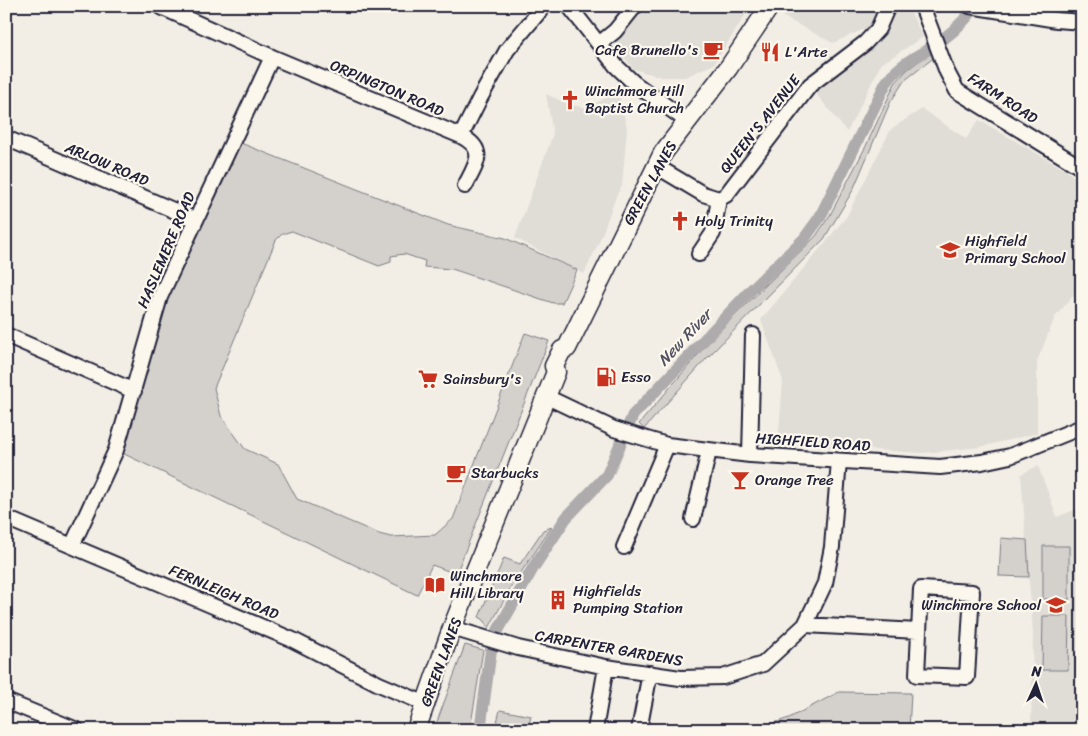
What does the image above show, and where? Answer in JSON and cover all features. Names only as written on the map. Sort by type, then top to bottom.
[{"type":"main road","name":"GREEN LANES","points":[[416,730],[452,628],[545,396],[556,372],[563,370],[570,354],[567,348],[656,166],[687,121],[730,67],[770,6]]},
{"type":"street","name":"ORPINGTON ROAD","points":[[159,6],[272,57],[470,141],[477,148],[478,159],[465,186]]},
{"type":"street","points":[[460,136],[507,50],[544,6]]},
{"type":"street","points":[[569,6],[599,44],[634,83],[687,121]]},
{"type":"street","points":[[599,44],[615,31],[635,6]]},
{"type":"street","name":"QUEEN'S AVENUE","points":[[719,199],[726,195],[810,85],[865,43],[878,29],[888,6]]},
{"type":"street","name":"FARM ROAD","points":[[922,6],[936,44],[957,91],[1082,168]]},
{"type":"street","points":[[976,8],[1082,22]]},
{"type":"street","name":"HASLEMERE ROAD","points":[[72,546],[116,450],[160,297],[272,57]]},
{"type":"street","name":"ARLOW ROAD","points":[[6,138],[196,220]]},
{"type":"street","points":[[656,166],[703,194],[719,199],[713,233],[699,254]]},
{"type":"street","points":[[750,454],[753,335]]},
{"type":"street","points":[[6,336],[134,391]]},
{"type":"street","name":"HIGHFIELD ROAD","points":[[545,396],[614,429],[666,445],[709,451],[839,461],[958,466],[1010,456],[1082,427]]},
{"type":"street","points":[[624,547],[666,445]]},
{"type":"street","points":[[693,519],[709,451]]},
{"type":"street","name":"CARPENTER GARDENS","points":[[452,628],[518,648],[606,667],[680,678],[723,677],[763,664],[805,625],[825,583],[829,567],[839,461]]},
{"type":"street","name":"FERNLEIGH ROAD","points":[[6,518],[293,640],[379,684],[426,704]]},
{"type":"street","points":[[921,589],[972,592],[967,677],[916,675],[918,631],[921,589]]},
{"type":"street","points":[[805,625],[918,631]]},
{"type":"street","points":[[595,730],[606,667]]},
{"type":"street","points":[[639,730],[650,673]]},
{"type":"street","points":[[6,701],[77,730]]},
{"type":"shaded area","points":[[620,6],[751,6],[714,64],[685,77],[662,77],[633,69],[605,31],[626,13]]},
{"type":"shaded area","points":[[791,6],[880,6],[871,26],[833,43],[782,16]]},
{"type":"shaded area","points":[[897,6],[907,6],[923,37],[881,64],[847,132],[814,91],[882,35]]},
{"type":"shaded area","points":[[1026,6],[1082,6],[1082,14]]},
{"type":"shaded area","points":[[933,51],[936,56],[904,81],[890,103],[853,190],[824,239],[706,359],[644,429],[639,424],[714,336],[816,236],[830,215],[866,146],[895,83],[907,70]]},
{"type":"shaded area","points":[[618,91],[627,128],[622,186],[584,274],[515,238],[553,134],[546,94],[570,105],[587,108]]},
{"type":"shaded area","name":"Highfield Primary School","points":[[922,109],[966,139],[979,120],[1067,171],[1082,184],[1082,285],[1055,317],[1037,361],[1037,433],[980,447],[923,453],[778,444],[783,381],[761,320],[847,216],[891,129]]},
{"type":"shaded area","points":[[233,140],[448,225],[505,238],[577,270],[562,303],[553,303],[452,269],[424,267],[425,261],[404,254],[391,256],[391,262],[379,266],[292,231],[282,234],[276,240],[214,388],[221,416],[245,449],[278,464],[297,499],[379,534],[391,537],[435,535],[453,519],[525,333],[549,341],[456,574],[432,565],[417,595],[116,450],[182,250]]},
{"type":"shaded area","name":"Winchmore School","points":[[1038,466],[1057,517],[1082,507],[1082,730],[1031,730],[1033,633],[1021,474]]},
{"type":"shaded area","points":[[552,527],[511,587],[489,628],[484,620],[479,617],[504,558],[520,564],[543,530]]},
{"type":"shaded area","points":[[1001,538],[1027,540],[1029,577],[999,576]]},
{"type":"shaded area","points":[[1043,546],[1069,546],[1069,600],[1043,599]]},
{"type":"shaded area","points":[[1043,616],[1069,616],[1068,670],[1042,670]]},
{"type":"shaded area","points":[[465,645],[483,650],[470,730],[434,730]]},
{"type":"shaded area","points":[[839,692],[911,693],[909,730],[754,730],[789,718]]},
{"type":"shaded area","points":[[500,710],[531,716],[528,730],[495,730]]},
{"type":"waterway","name":"New River","points":[[480,730],[491,650],[496,634],[533,568],[566,518],[607,475],[633,415],[751,290],[804,239],[820,217],[886,83],[895,72],[936,45],[960,24],[976,6]]},
{"type":"place","name":"Cafe Brunello's","points":[[713,50]]},
{"type":"place","name":"L'Arte","points":[[770,52]]},
{"type":"place","name":"Winchmore Hill Baptist Church","points":[[570,100]]},
{"type":"place","name":"Holy Trinity","points":[[680,221]]},
{"type":"place","name":"Highfield Primary School","points":[[950,250]]},
{"type":"place","name":"Esso","points":[[606,377]]},
{"type":"place","name":"Sainsbury's","points":[[428,379]]},
{"type":"place","name":"Starbucks","points":[[456,473]]},
{"type":"place","name":"Orange Tree","points":[[740,480]]},
{"type":"place","name":"Winchmore Hill Library","points":[[435,585]]},
{"type":"place","name":"Highfields Pumping Station","points":[[558,600]]},
{"type":"place","name":"Winchmore School","points":[[1056,605]]}]
